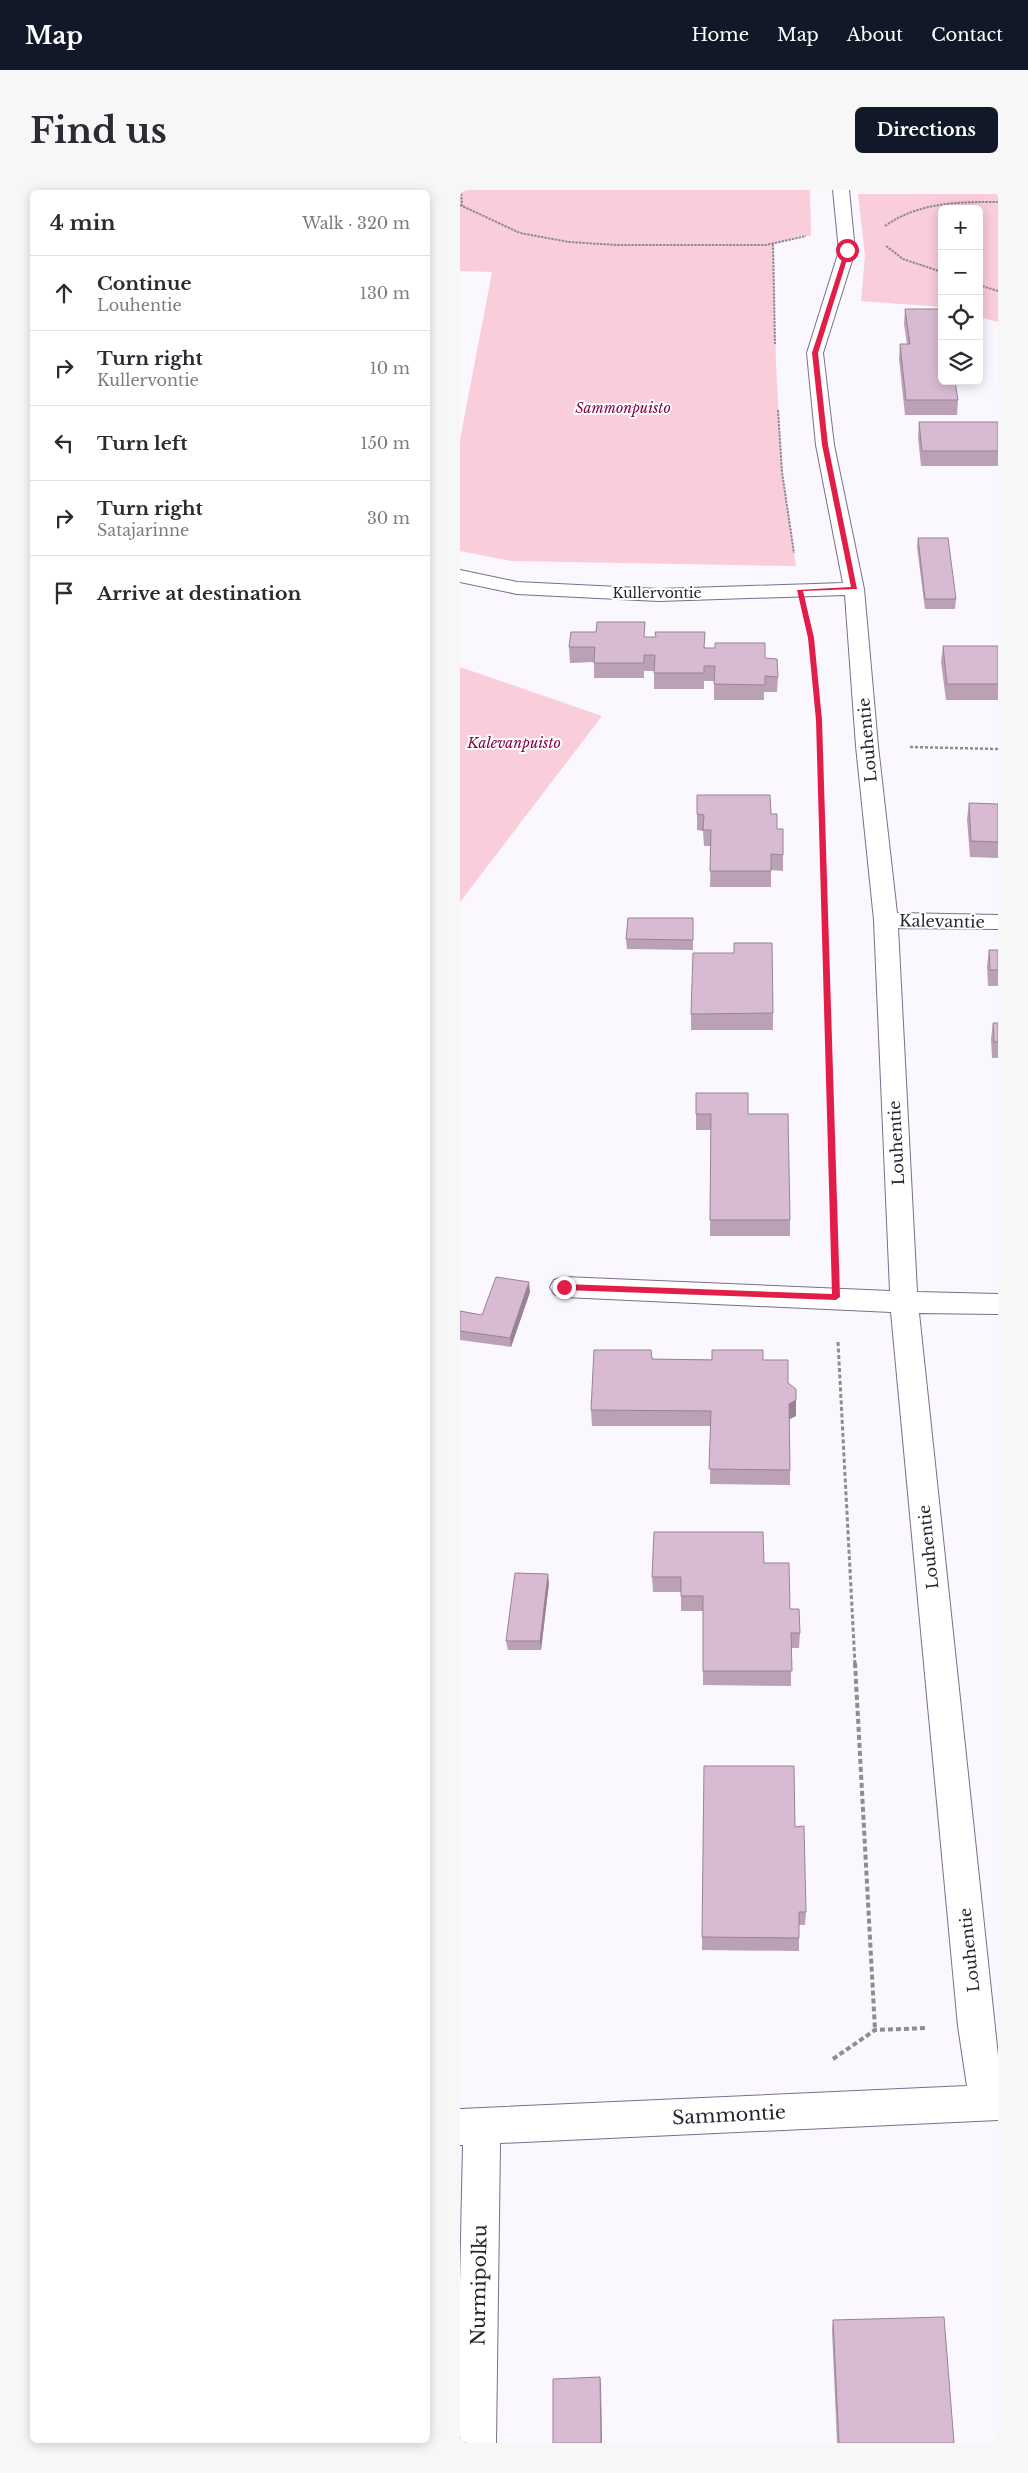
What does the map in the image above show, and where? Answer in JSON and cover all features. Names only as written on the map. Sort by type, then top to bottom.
[{"type":"street","name":"Louhentie","points":[[841,190],[847,250],[842,272],[815,353],[825,445],[854,589],[867,746],[886,920],[904,1302],[976,2026],[992,2103]]},
{"type":"street","name":"Kullervontie","points":[[460,576],[517,588],[659,595],[854,589]]},
{"type":"street","name":"Kalevantie","points":[[886,920],[998,922]]},
{"type":"street","points":[[564,1287],[836,1297],[904,1302],[998,1304]]},
{"type":"street","name":"Sammontie","points":[[471,2127],[992,2103]]},
{"type":"street","name":"Nurmipolku","points":[[471,2127],[476,2443]]},
{"type":"path","points":[[461,190],[461,205],[520,233],[569,242],[626,245],[773,244],[801,236],[873,236],[897,219],[927,206],[955,202],[998,202]]},
{"type":"path","points":[[873,236],[903,259],[938,271]]},
{"type":"path","points":[[773,244],[775,346]]},
{"type":"path","points":[[983,285],[998,291]]},
{"type":"path","points":[[778,404],[782,472],[800,590],[811,638],[819,720],[836,1297],[875,2030]]},
{"type":"path","points":[[828,2062],[875,2030],[976,2026]]},
{"type":"green space","name":"Sammonpuisto","points":[[460,190],[810,190],[811,236],[801,236],[773,244],[776,364],[782,472],[796,566],[511,561],[460,551],[460,440],[492,272],[460,271]]},
{"type":"green space","points":[[858,194],[998,194],[998,322],[983,318],[983,205],[938,205],[938,307],[861,301],[865,255]]},
{"type":"green space","name":"Kalevanpuisto","points":[[460,667],[602,716],[460,902]]},
{"type":"building","points":[[905,309],[938,309],[938,385],[956,385],[958,400],[906,400],[900,344],[910,344]]},
{"type":"building","points":[[919,422],[998,422],[998,451],[922,451]]},
{"type":"building","points":[[918,538],[948,538],[956,599],[925,599]]},
{"type":"building","points":[[597,622],[645,622],[644,637],[656,637],[655,632],[705,632],[704,648],[715,648],[715,643],[765,643],[765,658],[777,659],[778,677],[765,676],[765,685],[714,684],[715,666],[704,666],[704,673],[654,673],[655,655],[644,655],[644,663],[594,663],[595,647],[569,647],[571,632],[596,632]]},
{"type":"building","points":[[943,646],[998,646],[998,684],[947,684]]},
{"type":"building","points":[[697,795],[770,795],[771,814],[777,814],[777,829],[783,829],[783,855],[771,854],[771,871],[710,871],[711,830],[703,830],[704,815],[697,814]]},
{"type":"building","points":[[969,803],[998,804],[998,842],[971,841]]},
{"type":"building","points":[[628,918],[693,918],[693,940],[626,939]]},
{"type":"building","points":[[734,943],[772,943],[773,1013],[691,1014],[693,953],[734,953]]},
{"type":"building","points":[[989,950],[998,950],[998,970],[990,970]]},
{"type":"building","points":[[993,1023],[998,1023],[998,1042],[994,1042]]},
{"type":"building","points":[[696,1093],[748,1093],[748,1114],[788,1114],[790,1220],[710,1220],[711,1114],[696,1114]]},
{"type":"building","points":[[496,1277],[529,1282],[510,1338],[460,1331],[460,1311],[482,1315]]},
{"type":"building","points":[[594,1350],[651,1350],[652,1359],[712,1360],[712,1350],[763,1350],[763,1360],[788,1360],[788,1383],[796,1389],[796,1400],[789,1404],[790,1470],[709,1469],[711,1411],[591,1410]]},
{"type":"building","points":[[654,1532],[763,1532],[764,1563],[789,1563],[790,1609],[799,1609],[800,1633],[791,1633],[792,1671],[703,1671],[703,1596],[681,1596],[681,1577],[652,1577]]},
{"type":"building","points":[[515,1573],[548,1574],[540,1641],[506,1641]]},
{"type":"building","points":[[704,1766],[794,1766],[795,1827],[804,1826],[806,1912],[799,1912],[799,1938],[702,1937]]},
{"type":"building","points":[[944,2317],[954,2443],[839,2443],[833,2320]]},
{"type":"building","points":[[600,2377],[601,2443],[553,2443],[553,2379]]},
{"type":"route","points":[[564,1287],[836,1297],[819,720],[811,638],[800,590],[854,589],[825,445],[815,353],[840,280],[847,250]]}]
